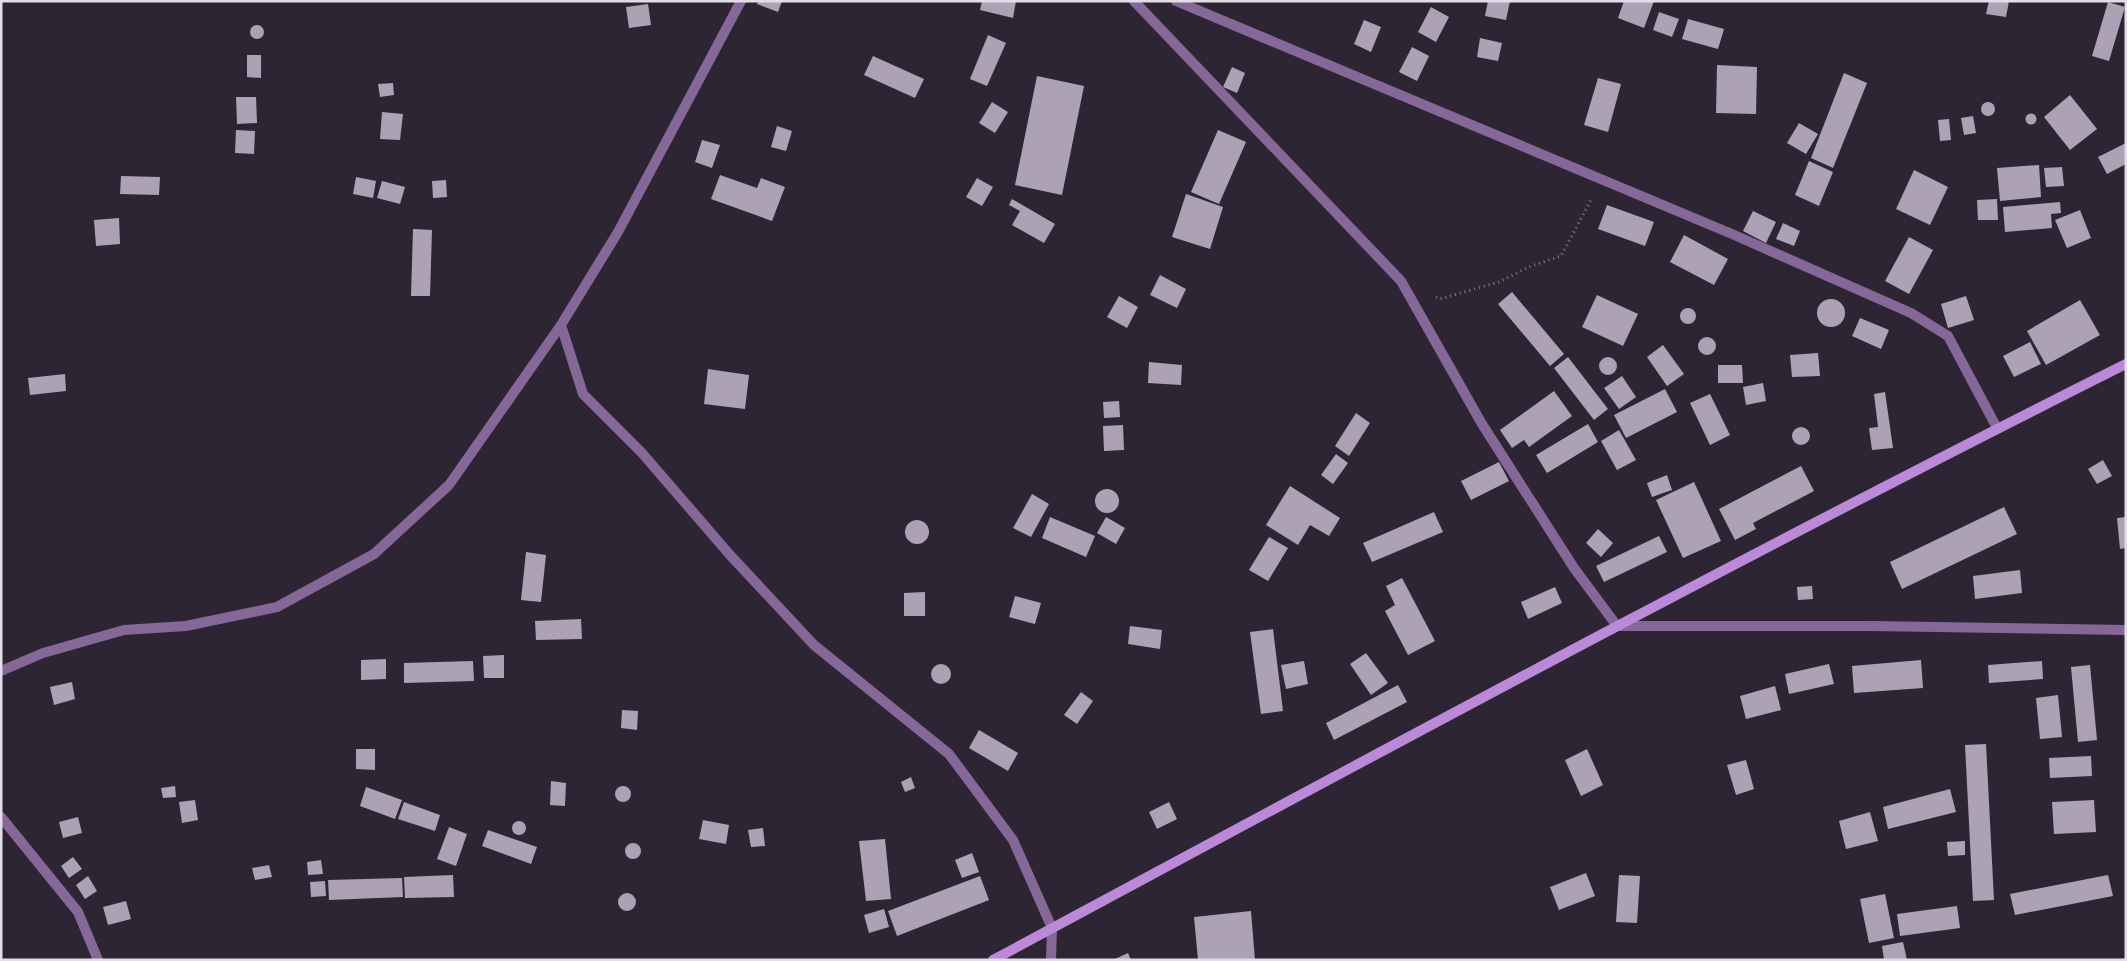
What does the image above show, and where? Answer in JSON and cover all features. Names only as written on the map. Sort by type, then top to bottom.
[{"type":"main road","points":[[993,960],[1617,626],[1997,428],[2126,364]]},
{"type":"street","points":[[1,671],[42,653],[124,630],[186,626],[277,607],[374,554],[449,485],[561,325],[618,232],[741,1]]},
{"type":"street","points":[[1134,1],[1401,281],[1482,424],[1574,568],[1617,626],[1871,626],[2126,630]]},
{"type":"street","points":[[1176,1],[1732,234],[1911,313],[1948,336],[1997,428]]},
{"type":"street","points":[[561,325],[583,394],[642,453],[730,556],[814,644],[949,754],[1013,840],[1052,928],[1050,960]]},
{"type":"street","points":[[1,817],[78,912],[98,960]]},
{"type":"path","points":[[1401,281],[1440,299],[1499,282],[1531,266],[1561,256],[1602,180]]},
{"type":"building","points":[[758,1],[782,1],[778,12],[757,4]]},
{"type":"building","points":[[982,1],[1016,1],[1013,18],[980,10]]},
{"type":"building","points":[[1488,1],[1510,1],[1506,20],[1485,16]]},
{"type":"building","points":[[1624,1],[1654,1],[1644,28],[1618,18]]},
{"type":"building","points":[[1989,1],[2009,1],[2006,17],[1986,14]]},
{"type":"building","points":[[2108,2],[2125,7],[2109,61],[2092,56]]},
{"type":"building","points":[[648,4],[651,25],[629,28],[626,7]]},
{"type":"building","points":[[1431,7],[1449,17],[1436,42],[1418,32]]},
{"type":"building","points":[[1659,12],[1679,19],[1672,37],[1653,30]]},
{"type":"building","points":[[1688,19],[1724,29],[1718,49],[1682,39]]},
{"type":"building","points":[[1364,20],[1381,27],[1371,52],[1354,44]]},
{"type":"building","points":[[254,25],[260,25],[264,32],[260,39],[254,39],[250,35],[250,29]]},
{"type":"building","points":[[988,35],[1006,43],[987,86],[970,79]]},
{"type":"building","points":[[1480,38],[1502,43],[1498,61],[1477,57]]},
{"type":"building","points":[[1412,47],[1429,56],[1417,81],[1399,72]]},
{"type":"building","points":[[247,55],[261,55],[261,78],[247,77]]},
{"type":"building","points":[[873,56],[924,79],[915,98],[864,75]]},
{"type":"building","points":[[1717,65],[1757,67],[1756,114],[1716,113]]},
{"type":"building","points":[[1232,67],[1245,73],[1237,93],[1223,87]]},
{"type":"building","points":[[1844,73],[1867,83],[1833,168],[1811,158]]},
{"type":"building","points":[[1037,76],[1084,86],[1062,195],[1015,185]]},
{"type":"building","points":[[1598,78],[1621,84],[1608,132],[1584,125]]},
{"type":"building","points":[[393,83],[394,95],[380,97],[378,84]]},
{"type":"building","points":[[2070,95],[2097,129],[2070,150],[2044,117]]},
{"type":"building","points":[[236,97],[256,97],[257,123],[237,124]]},
{"type":"building","points":[[992,102],[1008,112],[995,133],[979,123]]},
{"type":"building","points":[[1985,102],[1991,102],[1995,109],[1991,116],[1985,116],[1981,112],[1981,106]]},
{"type":"building","points":[[382,112],[403,114],[400,140],[380,139]]},
{"type":"building","points":[[2031,113],[2037,119],[2031,125],[2025,119]]},
{"type":"building","points":[[1973,116],[1976,133],[1964,135],[1961,118]]},
{"type":"building","points":[[1949,119],[1951,140],[1940,141],[1938,120]]},
{"type":"building","points":[[1799,123],[1818,134],[1806,154],[1787,143]]},
{"type":"building","points":[[777,126],[792,131],[786,151],[771,147]]},
{"type":"building","points":[[236,130],[255,131],[254,154],[235,153]]},
{"type":"building","points":[[1218,130],[1246,142],[1219,204],[1191,192]]},
{"type":"building","points":[[702,140],[720,145],[712,168],[695,162]]},
{"type":"building","points":[[2126,143],[2126,164],[2107,174],[2098,157]]},
{"type":"building","points":[[1809,161],[1833,172],[1819,206],[1795,195]]},
{"type":"building","points":[[2039,165],[2041,197],[2000,201],[1997,168]]},
{"type":"building","points":[[2062,167],[2064,186],[2046,187],[2044,168]]},
{"type":"building","points":[[1914,170],[1948,187],[1930,225],[1896,209]]},
{"type":"building","points":[[720,175],[757,188],[761,178],[785,187],[772,221],[711,199]]},
{"type":"building","points":[[121,176],[160,177],[159,195],[120,194]]},
{"type":"building","points":[[356,177],[376,181],[373,198],[353,194]]},
{"type":"building","points":[[977,178],[993,187],[982,206],[966,197]]},
{"type":"building","points":[[446,180],[447,197],[433,198],[432,181]]},
{"type":"building","points":[[382,181],[405,187],[400,204],[377,198]]},
{"type":"building","points":[[1186,194],[1223,207],[1210,249],[1172,237]]},
{"type":"building","points":[[1012,199],[1055,224],[1044,243],[1012,225],[1020,211],[1009,205]]},
{"type":"building","points":[[1997,199],[1998,220],[1978,220],[1977,200]]},
{"type":"building","points":[[2060,202],[2061,213],[2051,214],[2052,228],[2005,232],[2003,207]]},
{"type":"building","points":[[1607,205],[1654,222],[1645,246],[1598,229]]},
{"type":"building","points":[[2080,210],[2091,238],[2067,248],[2055,220]]},
{"type":"building","points":[[1753,211],[1776,222],[1766,243],[1743,231]]},
{"type":"building","points":[[119,218],[120,244],[96,246],[94,220]]},
{"type":"building","points":[[1783,223],[1800,231],[1794,246],[1776,239]]},
{"type":"building","points":[[413,229],[432,230],[430,296],[411,296]]},
{"type":"building","points":[[1684,235],[1728,259],[1714,285],[1670,262]]},
{"type":"building","points":[[1909,237],[1933,250],[1909,294],[1885,281]]},
{"type":"building","points":[[1160,275],[1186,289],[1177,308],[1150,295]]},
{"type":"building","points":[[1512,292],[1564,354],[1550,366],[1498,304]]},
{"type":"building","points":[[1597,295],[1638,314],[1623,346],[1582,327]]},
{"type":"building","points":[[1119,296],[1138,307],[1127,328],[1107,317]]},
{"type":"building","points":[[1966,296],[1974,320],[1948,328],[1941,304]]},
{"type":"building","points":[[1831,299],[1841,303],[1845,313],[1841,323],[1831,327],[1821,323],[1817,313],[1821,303]]},
{"type":"building","points":[[2080,300],[2100,335],[2046,365],[2027,331]]},
{"type":"building","points":[[1688,308],[1694,310],[1696,316],[1694,322],[1688,324],[1682,322],[1680,316],[1682,310]]},
{"type":"building","points":[[1860,318],[1889,330],[1881,349],[1852,336]]},
{"type":"building","points":[[1707,337],[1713,340],[1716,346],[1713,352],[1707,355],[1701,352],[1698,346],[1701,340]]},
{"type":"building","points":[[2030,342],[2041,364],[2014,377],[2003,356]]},
{"type":"building","points":[[1663,345],[1684,374],[1667,386],[1647,357]]},
{"type":"building","points":[[1818,353],[1820,376],[1792,377],[1790,355]]},
{"type":"building","points":[[1568,357],[1608,409],[1594,420],[1554,368]]},
{"type":"building","points":[[1608,357],[1614,360],[1617,366],[1614,372],[1608,375],[1602,372],[1599,366],[1602,360]]},
{"type":"building","points":[[1149,362],[1182,365],[1181,385],[1148,383]]},
{"type":"building","points":[[1718,365],[1742,365],[1743,383],[1718,383]]},
{"type":"building","points":[[708,369],[749,375],[745,409],[704,404]]},
{"type":"building","points":[[65,374],[66,391],[30,395],[28,378]]},
{"type":"building","points":[[1622,376],[1636,397],[1619,409],[1604,388]]},
{"type":"building","points":[[1763,383],[1766,401],[1746,405],[1743,387]]},
{"type":"building","points":[[1665,389],[1677,412],[1626,438],[1614,415]]},
{"type":"building","points":[[1554,391],[1572,416],[1529,447],[1524,440],[1512,448],[1500,430]]},
{"type":"building","points":[[1885,392],[1893,448],[1872,450],[1869,428],[1878,427],[1874,394]]},
{"type":"building","points":[[1710,394],[1730,435],[1710,445],[1690,403]]},
{"type":"building","points":[[1119,401],[1120,417],[1104,418],[1103,402]]},
{"type":"building","points":[[1356,413],[1370,423],[1349,456],[1335,446]]},
{"type":"building","points":[[1588,424],[1598,442],[1547,473],[1536,455]]},
{"type":"building","points":[[1123,425],[1124,450],[1104,451],[1103,426]]},
{"type":"building","points":[[1801,427],[1807,430],[1810,436],[1807,442],[1801,445],[1795,442],[1792,436],[1795,430]]},
{"type":"building","points":[[1619,430],[1636,460],[1617,470],[1601,441]]},
{"type":"building","points":[[1336,454],[1348,463],[1333,484],[1321,475]]},
{"type":"building","points":[[2103,460],[2112,476],[2097,484],[2088,469]]},
{"type":"building","points":[[1499,462],[1509,481],[1471,500],[1461,481]]},
{"type":"building","points":[[1801,466],[1814,491],[1753,523],[1756,529],[1735,540],[1719,509]]},
{"type":"building","points":[[1667,475],[1672,490],[1652,497],[1647,483]]},
{"type":"building","points":[[1694,482],[1721,541],[1683,558],[1656,500]]},
{"type":"building","points":[[1290,486],[1340,518],[1329,536],[1310,525],[1298,545],[1266,525]]},
{"type":"building","points":[[1107,489],[1115,493],[1119,501],[1115,509],[1107,513],[1099,509],[1095,501],[1099,493]]},
{"type":"building","points":[[1032,494],[1049,504],[1031,537],[1013,528]]},
{"type":"building","points":[[2004,507],[2017,534],[1902,589],[1890,562]]},
{"type":"building","points":[[1434,512],[1443,532],[1372,562],[1363,543]]},
{"type":"building","points":[[1050,517],[1095,536],[1086,557],[1042,538]]},
{"type":"building","points":[[1106,517],[1125,528],[1116,544],[1097,533]]},
{"type":"building","points":[[2126,517],[2126,548],[2120,549],[2117,518]]},
{"type":"building","points":[[917,520],[922,521],[928,527],[928,537],[922,543],[917,544],[912,543],[906,537],[905,532],[906,527],[912,521]]},
{"type":"building","points":[[1598,529],[1613,543],[1601,557],[1586,543]]},
{"type":"building","points":[[1659,536],[1667,552],[1604,582],[1596,566]]},
{"type":"building","points":[[1269,537],[1288,548],[1268,581],[1249,570]]},
{"type":"building","points":[[526,552],[546,555],[541,602],[521,600]]},
{"type":"building","points":[[2020,570],[2022,593],[1975,599],[1973,576]]},
{"type":"building","points":[[1402,578],[1435,641],[1408,655],[1385,611],[1395,605],[1386,586]]},
{"type":"building","points":[[1812,586],[1813,599],[1798,600],[1797,587]]},
{"type":"building","points":[[1555,587],[1562,603],[1528,619],[1521,602]]},
{"type":"building","points":[[925,592],[925,616],[904,616],[904,593]]},
{"type":"building","points":[[1015,596],[1041,603],[1035,624],[1009,617]]},
{"type":"building","points":[[581,619],[582,639],[536,640],[535,621]]},
{"type":"building","points":[[1130,626],[1162,630],[1160,649],[1128,644]]},
{"type":"building","points":[[1273,629],[1283,711],[1261,714],[1250,632]]},
{"type":"building","points":[[1366,653],[1388,683],[1371,695],[1350,664]]},
{"type":"building","points":[[504,655],[504,678],[484,678],[483,656]]},
{"type":"building","points":[[386,659],[386,679],[361,680],[361,660]]},
{"type":"building","points":[[1921,660],[1923,688],[1854,693],[1852,666]]},
{"type":"building","points":[[473,661],[474,681],[404,683],[404,663]]},
{"type":"building","points":[[1304,661],[1308,684],[1286,689],[1281,665]]},
{"type":"building","points":[[2042,661],[2043,679],[1989,683],[1988,665]]},
{"type":"building","points":[[937,664],[945,664],[951,670],[951,678],[945,684],[937,684],[931,678],[931,670]]},
{"type":"building","points":[[1829,664],[1834,684],[1789,694],[1785,674]]},
{"type":"building","points":[[2090,665],[2097,740],[2078,742],[2071,667]]},
{"type":"building","points":[[72,682],[75,699],[54,705],[50,687]]},
{"type":"building","points":[[1398,685],[1407,702],[1334,740],[1326,723]]},
{"type":"building","points":[[1775,686],[1781,710],[1746,719],[1740,696]]},
{"type":"building","points":[[1081,692],[1093,701],[1077,724],[1064,715]]},
{"type":"building","points":[[2058,695],[2062,737],[2040,739],[2036,698]]},
{"type":"building","points":[[622,710],[638,711],[637,730],[621,728]]},
{"type":"building","points":[[979,730],[1018,753],[1008,771],[969,748]]},
{"type":"building","points":[[1986,744],[1994,900],[1973,901],[1965,745]]},
{"type":"building","points":[[356,749],[375,749],[375,770],[356,769]]},
{"type":"building","points":[[1587,749],[1603,785],[1581,796],[1565,760]]},
{"type":"building","points":[[2091,756],[2092,776],[2050,778],[2049,758]]},
{"type":"building","points":[[1746,760],[1754,789],[1736,795],[1727,765]]},
{"type":"building","points":[[911,777],[915,788],[905,792],[901,782]]},
{"type":"building","points":[[551,781],[566,783],[565,806],[550,805]]},
{"type":"building","points":[[175,786],[176,797],[163,798],[161,788]]},
{"type":"building","points":[[623,786],[631,794],[623,802],[615,794]]},
{"type":"building","points":[[366,787],[402,800],[395,819],[360,806]]},
{"type":"building","points":[[1950,789],[1956,812],[1888,829],[1883,807]]},
{"type":"building","points":[[195,800],[198,820],[182,823],[179,802]]},
{"type":"building","points":[[2094,800],[2096,832],[2054,834],[2052,802]]},
{"type":"building","points":[[404,802],[440,815],[435,831],[398,819]]},
{"type":"building","points":[[1169,802],[1177,819],[1157,829],[1149,812]]},
{"type":"building","points":[[1870,812],[1878,841],[1846,849],[1839,821]]},
{"type":"building","points":[[78,817],[82,833],[63,838],[59,822]]},
{"type":"building","points":[[703,820],[729,825],[726,844],[699,839]]},
{"type":"building","points":[[519,821],[524,823],[526,828],[524,833],[519,835],[514,833],[512,828],[514,823]]},
{"type":"building","points":[[449,827],[467,834],[456,866],[437,859]]},
{"type":"building","points":[[763,828],[765,846],[751,847],[748,830]]},
{"type":"building","points":[[488,830],[537,847],[531,864],[482,846]]},
{"type":"building","points":[[885,839],[891,899],[866,901],[859,841]]},
{"type":"building","points":[[1965,841],[1965,855],[1948,856],[1947,842]]},
{"type":"building","points":[[633,843],[641,851],[633,859],[625,851]]},
{"type":"building","points":[[972,853],[979,872],[962,878],[955,860]]},
{"type":"building","points":[[73,857],[82,869],[69,878],[61,866]]},
{"type":"building","points":[[321,860],[323,874],[308,875],[307,862]]},
{"type":"building","points":[[269,865],[272,877],[255,880],[252,868]]},
{"type":"building","points":[[1586,873],[1595,896],[1559,910],[1550,887]]},
{"type":"building","points":[[453,875],[454,897],[405,898],[404,877]]},
{"type":"building","points":[[1619,875],[1640,876],[1637,923],[1616,922]]},
{"type":"building","points":[[2108,875],[2113,896],[2015,915],[2010,894]]},
{"type":"building","points":[[88,876],[97,891],[85,899],[76,885]]},
{"type":"building","points":[[980,876],[989,900],[897,936],[888,911]]},
{"type":"building","points":[[402,878],[403,897],[329,900],[328,880]]},
{"type":"building","points":[[325,881],[326,896],[311,897],[310,882]]},
{"type":"building","points":[[623,893],[631,893],[636,898],[634,909],[623,911],[618,906],[618,898]]},
{"type":"building","points":[[1885,894],[1894,938],[1869,943],[1860,899]]},
{"type":"building","points":[[126,901],[131,919],[108,925],[103,907]]},
{"type":"building","points":[[1957,906],[1960,928],[1900,936],[1897,914]]},
{"type":"building","points":[[884,909],[889,927],[869,933],[864,915]]},
{"type":"building","points":[[1251,911],[1255,960],[1198,960],[1194,917]]},
{"type":"building","points":[[1903,942],[1907,960],[1884,960],[1882,946]]},
{"type":"building","points":[[1128,953],[1131,960],[1113,960]]}]
